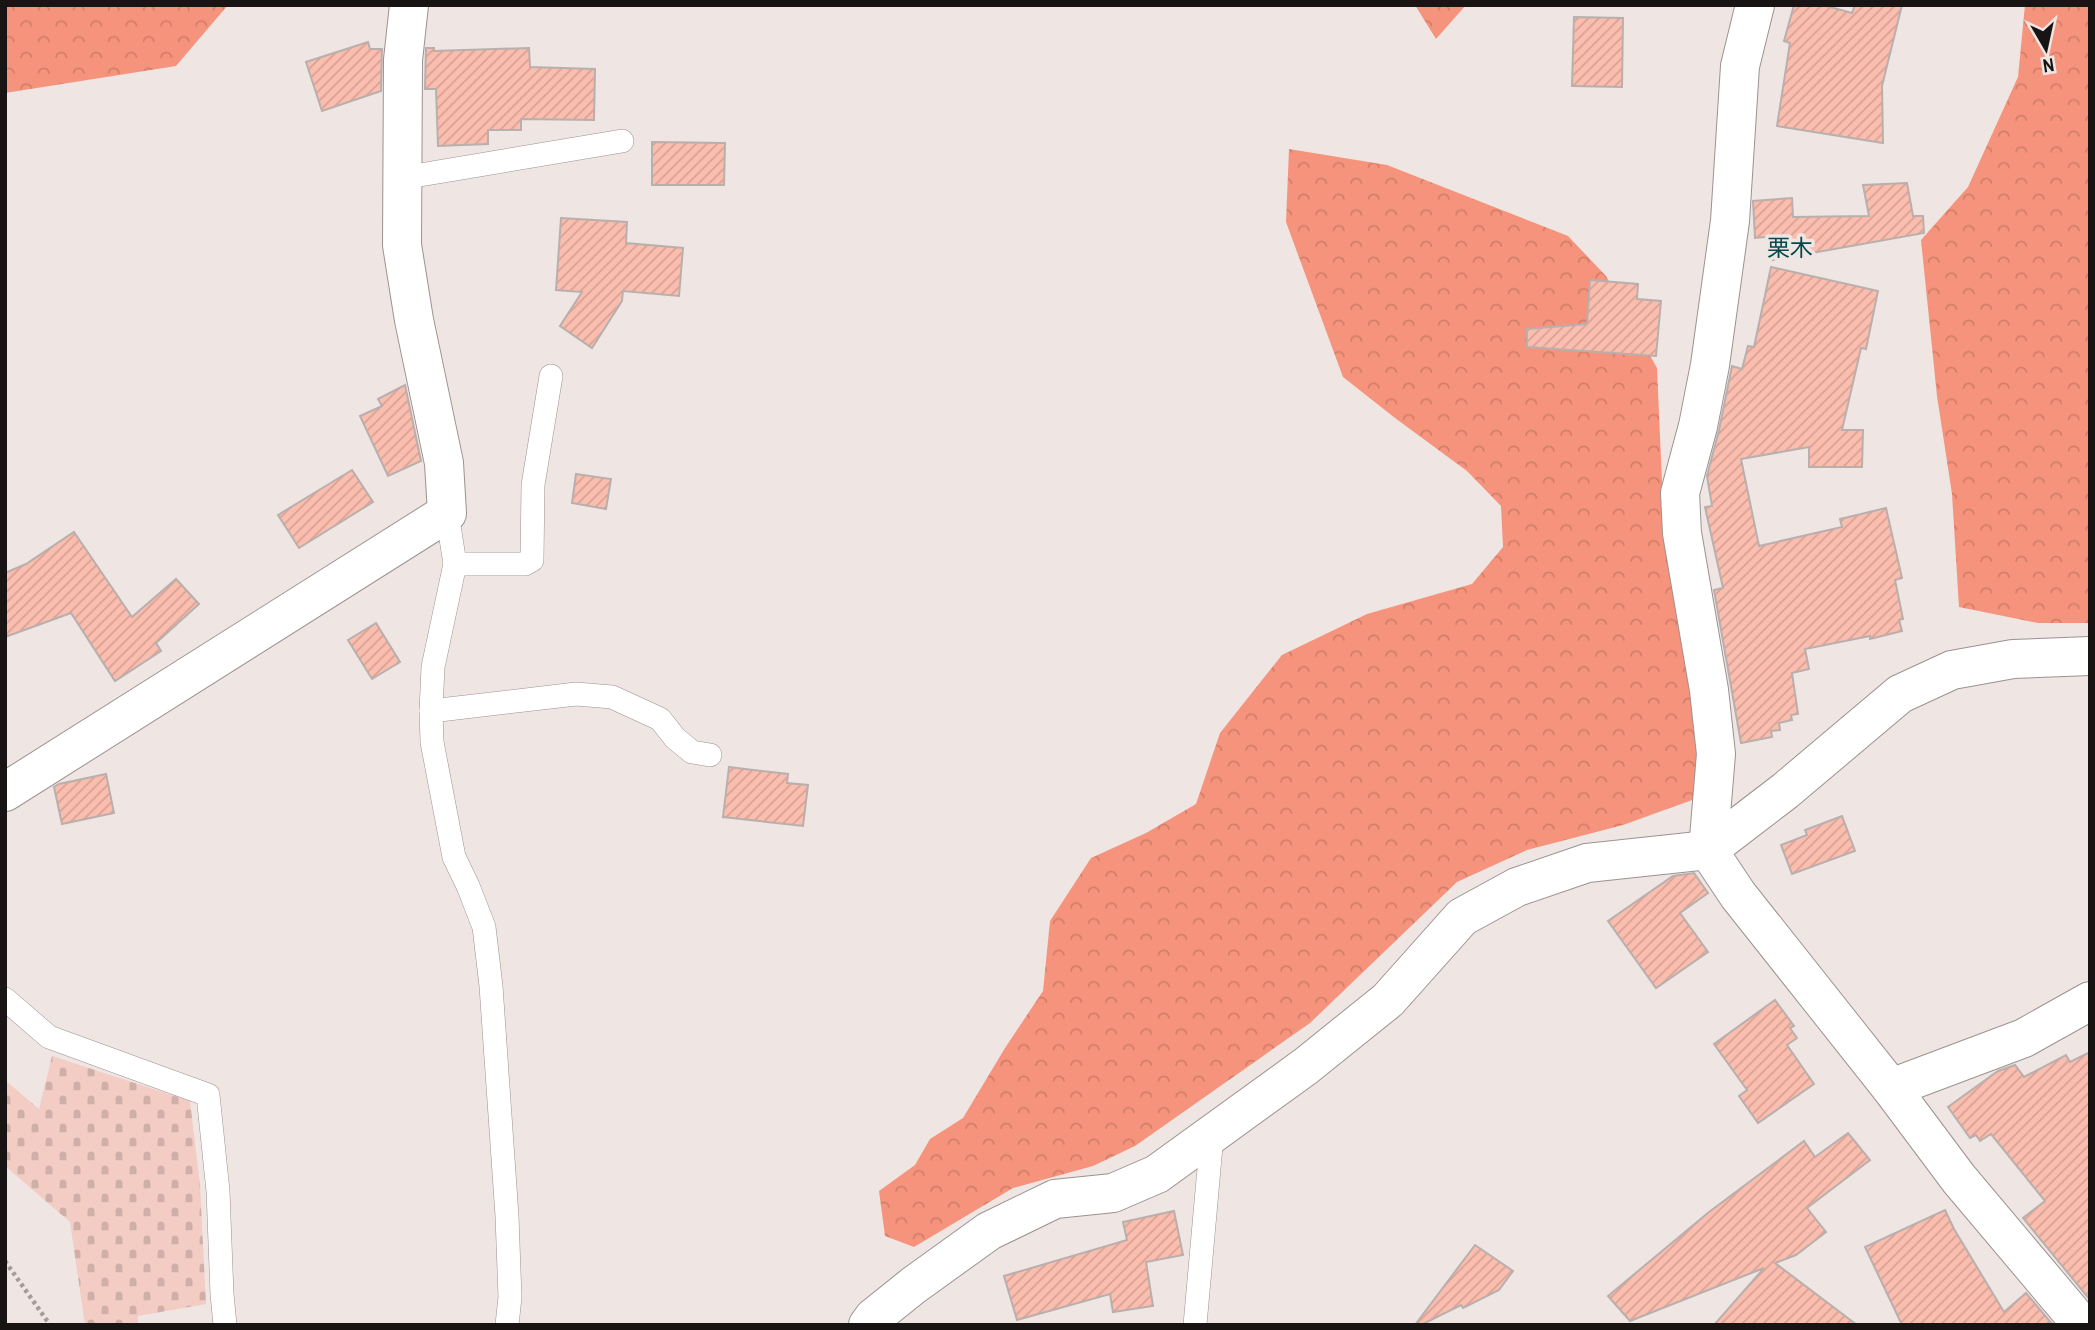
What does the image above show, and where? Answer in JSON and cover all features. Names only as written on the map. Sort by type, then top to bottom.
[{"type":"street","points":[[5,792],[447,513],[444,463],[414,320],[402,245],[402,60],[409,5]]},
{"type":"street","points":[[1755,5],[1740,66],[1730,221],[1710,365],[1698,426],[1680,493],[1682,533],[1709,690],[1716,754],[1708,850],[1738,895],[1891,1088],[1959,1179],[2082,1325]]},
{"type":"street","points":[[867,1325],[914,1285],[989,1231],[1055,1199],[1113,1193],[1157,1174],[1307,1066],[1388,1000],[1462,917],[1517,887],[1587,863],[1708,850],[1785,792],[1900,694],[1952,670],[2012,659],[2090,656]]},
{"type":"street","points":[[1891,1088],[2024,1038],[2090,1001]]},
{"type":"lane","points":[[402,178],[622,141]]},
{"type":"lane","points":[[456,564],[525,564],[532,560],[533,485],[551,376]]},
{"type":"lane","points":[[447,513],[456,564],[433,667],[432,742],[454,857],[484,927],[491,986],[507,1216],[510,1297],[507,1325]]},
{"type":"lane","points":[[431,710],[576,694],[612,697],[660,719],[691,752],[710,755]]},
{"type":"lane","points":[[5,999],[49,1037],[208,1095],[218,1191],[225,1325]]},
{"type":"lane","points":[[1195,1325],[1212,1135]]},
{"type":"path","points":[[5,1261],[50,1325]]},
{"type":"green space","points":[[5,5],[228,5],[176,66],[5,93]]},
{"type":"green space","points":[[1415,5],[1466,5],[1436,39]]},
{"type":"green space","points":[[2025,5],[2090,5],[2090,623],[2038,623],[1959,607],[1952,494],[1937,396],[1921,240],[1968,187],[2018,77]]},
{"type":"green space","points":[[1289,149],[1387,165],[1568,236],[1606,276],[1657,368],[1663,505],[1701,721],[1695,799],[1623,825],[1527,850],[1457,882],[1310,1023],[1135,1146],[1093,1166],[1013,1188],[914,1247],[885,1236],[879,1191],[915,1165],[930,1139],[963,1118],[1043,991],[1050,921],[1091,858],[1146,833],[1196,804],[1220,733],[1282,655],[1367,614],[1472,584],[1503,547],[1501,506],[1467,471],[1343,377],[1286,222]]},
{"type":"green space","points":[[52,1056],[190,1101],[200,1185],[206,1304],[138,1316],[138,1325],[85,1325],[70,1222],[5,1166],[5,1080],[39,1109]]},
{"type":"building","points":[[1794,5],[1823,5],[1852,13],[1855,5],[1902,5],[1882,86],[1883,143],[1777,126],[1790,43],[1784,41]]},
{"type":"building","points":[[1574,17],[1623,18],[1622,87],[1572,86]]},
{"type":"building","points":[[368,42],[370,49],[382,49],[381,91],[322,111],[306,62]]},
{"type":"building","points":[[426,48],[434,48],[434,51],[529,48],[530,67],[595,69],[594,120],[521,119],[521,130],[488,130],[488,144],[438,146],[436,89],[425,89]]},
{"type":"building","points":[[652,142],[725,143],[724,185],[652,185]]},
{"type":"building","points":[[1907,183],[1913,216],[1923,216],[1924,233],[1773,260],[1777,236],[1755,238],[1753,201],[1792,198],[1793,217],[1869,216],[1863,185]]},
{"type":"building","points":[[561,218],[627,222],[626,243],[683,248],[679,296],[623,291],[622,301],[592,348],[560,326],[582,292],[556,290]]},
{"type":"building","points":[[1771,267],[1878,291],[1866,349],[1861,348],[1842,430],[1863,430],[1862,467],[1809,467],[1809,447],[1741,459],[1759,546],[1842,527],[1840,519],[1886,508],[1902,578],[1895,580],[1903,619],[1899,620],[1902,631],[1805,649],[1809,669],[1792,673],[1798,714],[1791,715],[1792,720],[1779,723],[1780,730],[1771,731],[1772,737],[1741,743],[1714,590],[1723,588],[1705,507],[1712,506],[1707,476],[1732,366],[1742,369],[1748,346],[1754,347]]},
{"type":"building","points":[[1590,280],[1638,284],[1637,299],[1661,301],[1656,356],[1527,347],[1527,329],[1587,324]]},
{"type":"building","points":[[405,385],[421,461],[388,476],[360,416],[382,406],[378,399]]},
{"type":"building","points":[[352,470],[373,502],[299,548],[278,515]]},
{"type":"building","points":[[576,474],[611,479],[606,509],[572,503]]},
{"type":"building","points":[[74,532],[132,617],[176,579],[199,604],[156,643],[161,651],[115,681],[71,613],[5,637],[5,573],[26,564]]},
{"type":"building","points":[[376,623],[400,662],[372,679],[348,640]]},
{"type":"building","points":[[729,767],[788,774],[787,783],[808,785],[803,826],[723,817]]},
{"type":"building","points":[[106,774],[114,813],[62,824],[54,787]]},
{"type":"building","points":[[1842,816],[1855,851],[1792,874],[1781,845],[1807,835],[1805,830]]},
{"type":"building","points":[[1694,873],[1708,893],[1680,913],[1708,952],[1656,988],[1608,921],[1673,876]]},
{"type":"building","points":[[1775,1000],[1794,1026],[1790,1028],[1797,1038],[1787,1045],[1814,1084],[1758,1123],[1739,1096],[1747,1090],[1714,1044]]},
{"type":"building","points":[[2090,1052],[2090,1300],[2023,1218],[2045,1201],[1991,1134],[1980,1141],[1976,1135],[1970,1138],[1948,1107],[1998,1071],[2015,1065],[2024,1077],[2066,1055],[2070,1062]]},
{"type":"building","points":[[1848,1133],[1870,1160],[1807,1208],[1826,1232],[1796,1255],[1775,1263],[1857,1325],[1714,1325],[1764,1268],[1630,1321],[1608,1296],[1709,1212],[1804,1141],[1815,1157]]},
{"type":"building","points":[[1945,1210],[2004,1312],[2026,1293],[2053,1325],[1902,1325],[1865,1247]]},
{"type":"building","points":[[1174,1211],[1183,1255],[1146,1262],[1153,1306],[1113,1312],[1110,1294],[1017,1320],[1004,1276],[1127,1240],[1123,1222]]},
{"type":"building","points":[[1475,1245],[1513,1271],[1499,1290],[1463,1308],[1461,1305],[1421,1325],[1415,1325]]},
{"type":"district","name":"栗木","points":[[1790,247]]}]
